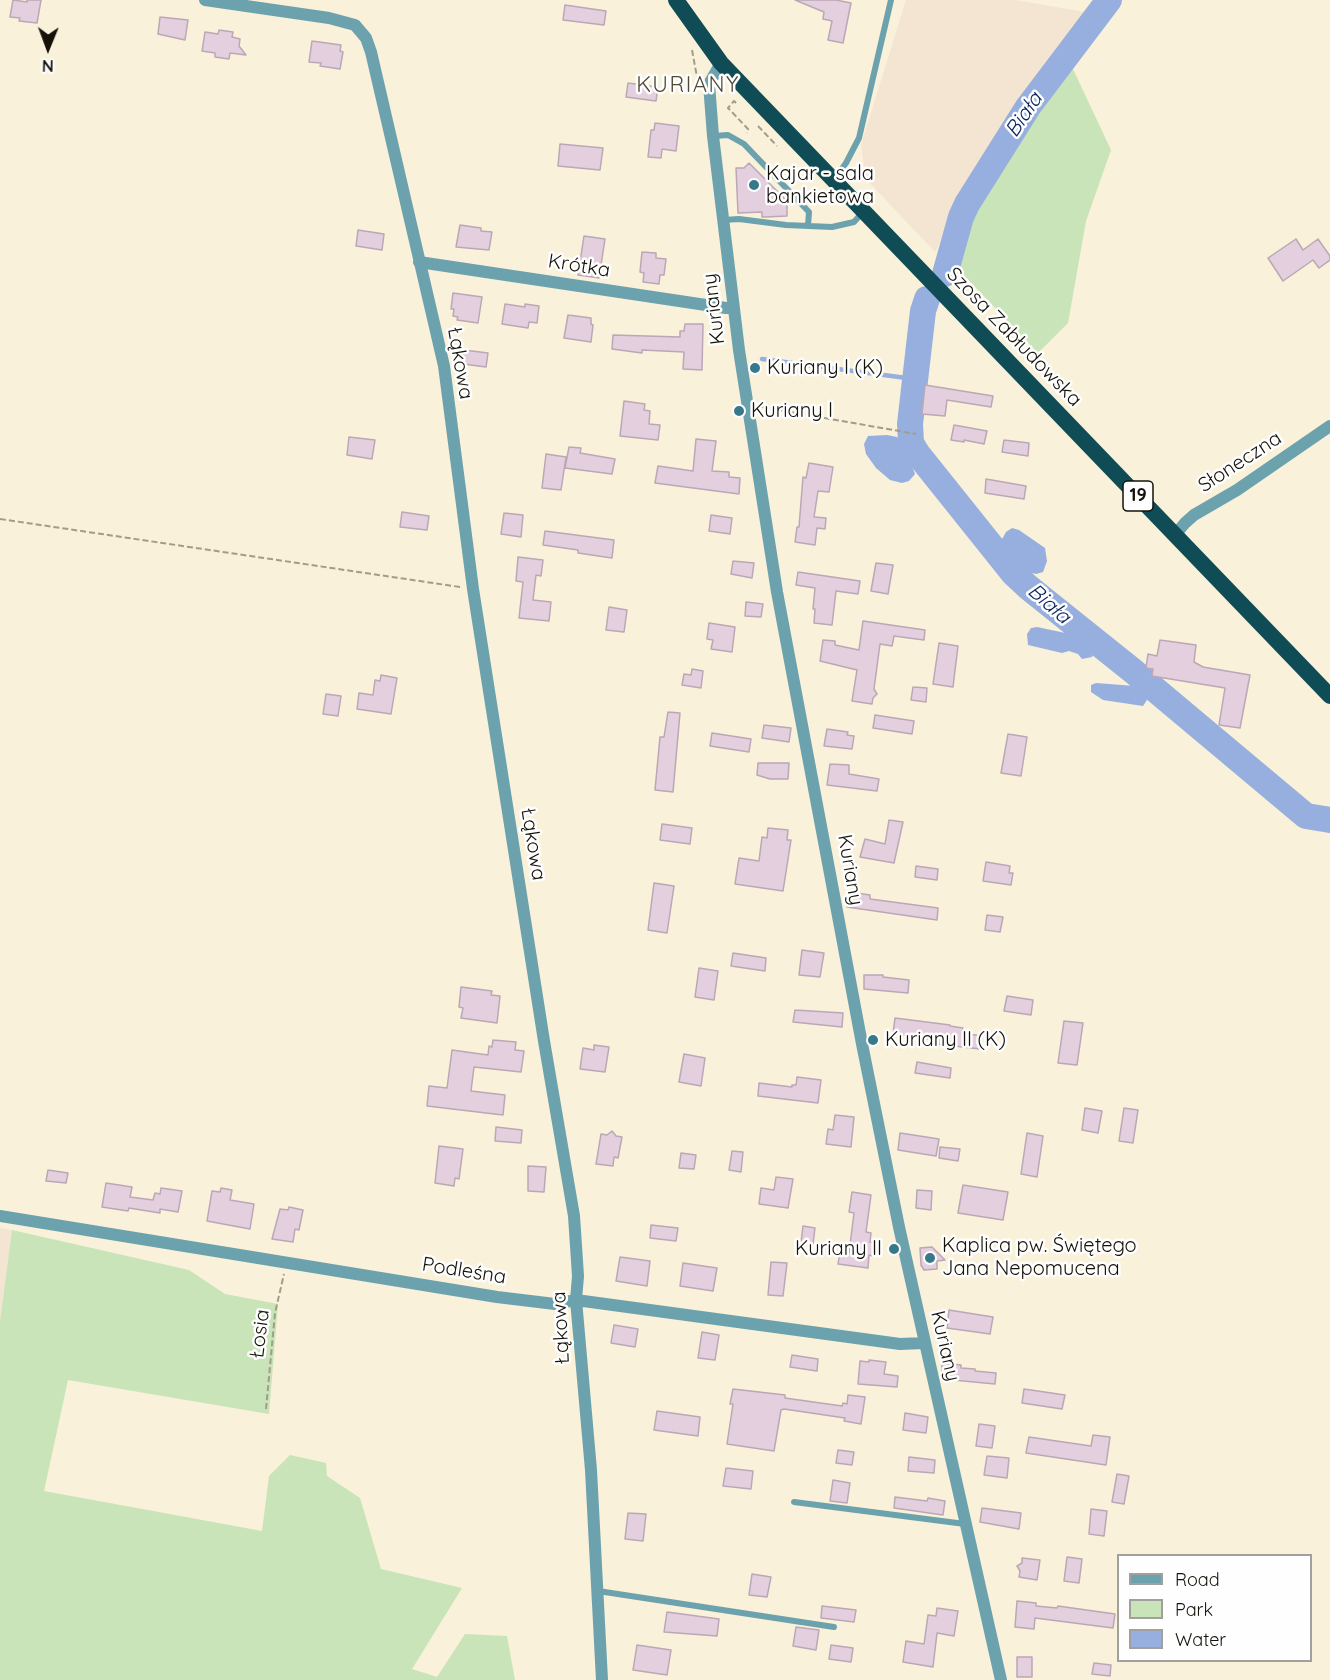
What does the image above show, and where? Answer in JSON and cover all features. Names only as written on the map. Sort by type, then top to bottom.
[{"type":"highway","name":"Szosa Zabłudowska","points":[[676,0],[721,63],[1330,696]]},
{"type":"street","name":"Łąkowa","points":[[205,0],[329,18],[355,26],[366,38],[371,52],[444,366],[473,589],[574,1216],[578,1276],[576,1300],[591,1470],[602,1680]]},
{"type":"street","name":"Kuriany","points":[[721,63],[709,84],[713,136],[733,308],[777,592],[862,1044],[924,1343],[1001,1680]]},
{"type":"street","name":"Krótka","points":[[419,262],[733,308]]},
{"type":"street","name":"Słoneczna","points":[[1175,535],[1194,515],[1237,490],[1330,426]]},
{"type":"street","name":"Podleśna","points":[[0,1216],[508,1298],[555,1304],[576,1300],[900,1344],[924,1343]]},
{"type":"lane","points":[[833,180],[841,171],[858,138],[891,0]]},
{"type":"lane","points":[[713,136],[728,135],[744,144],[809,213],[808,226]]},
{"type":"lane","points":[[724,220],[842,226],[854,222],[864,212]]},
{"type":"lane","points":[[794,1502],[965,1524]]},
{"type":"lane","points":[[598,1591],[834,1627]]},
{"type":"path","points":[[747,404],[916,434]]},
{"type":"path","points":[[0,519],[473,589]]},
{"type":"path","name":"Łosia","points":[[266,1409],[276,1313],[286,1262]]},
{"type":"shaded area","points":[[906,0],[1015,0],[1085,12],[961,199],[935,252],[866,179],[861,145]]},
{"type":"shaded area","points":[[0,1228],[12,1230],[0,1321]]},
{"type":"green space","points":[[1072,67],[1111,150],[1086,221],[1068,323],[1038,353],[958,269],[968,217],[1023,125]]},
{"type":"green space","points":[[12,1230],[189,1270],[225,1294],[278,1304],[269,1414],[68,1380],[44,1491],[262,1531],[269,1476],[290,1455],[326,1463],[327,1476],[360,1498],[381,1569],[462,1588],[412,1669],[437,1677],[465,1634],[507,1636],[515,1680],[0,1680],[0,1321]]},
{"type":"water","points":[[868,436],[897,437],[905,447],[915,474],[909,481],[902,483],[890,480],[876,468],[866,454],[864,444]]},
{"type":"water","points":[[1012,528],[1019,530],[1045,548],[1047,561],[1043,572],[1036,574],[1024,571],[1001,541],[1006,532]]},
{"type":"water","points":[[1037,627],[1075,635],[1095,650],[1092,657],[1082,659],[1078,654],[1069,651],[1062,653],[1028,645],[1027,634],[1031,628]]},
{"type":"water","points":[[1096,683],[1135,686],[1142,690],[1147,700],[1143,706],[1103,700],[1091,692],[1091,685]]},
{"type":"building","points":[[13,0],[27,2],[27,0],[41,0],[37,23],[19,21],[20,18],[10,17]]},
{"type":"building","points":[[795,0],[836,0],[851,3],[843,43],[828,40],[832,21],[823,19],[824,12]]},
{"type":"building","points":[[565,5],[606,11],[604,25],[563,20]]},
{"type":"building","points":[[160,17],[188,20],[185,40],[158,34]]},
{"type":"building","points":[[219,30],[233,32],[232,37],[240,39],[239,46],[246,55],[230,53],[229,59],[215,57],[215,53],[202,51],[205,32],[218,34]]},
{"type":"building","points":[[312,41],[341,45],[340,51],[343,52],[340,69],[309,62]]},
{"type":"building","points":[[628,83],[658,87],[656,101],[626,97]]},
{"type":"building","points":[[655,123],[679,126],[676,151],[662,149],[661,158],[648,157],[651,130],[654,130]]},
{"type":"building","points":[[560,144],[603,148],[600,170],[558,166]]},
{"type":"building","name":"Kajar - sala bankietowa","points":[[749,163],[787,201],[787,216],[762,217],[762,212],[738,213],[736,168],[744,168]]},
{"type":"building","points":[[460,225],[492,232],[489,250],[456,247]]},
{"type":"building","points":[[358,230],[384,234],[382,250],[356,246]]},
{"type":"building","points":[[584,236],[605,239],[599,278],[578,275]]},
{"type":"building","points":[[1296,239],[1303,250],[1318,239],[1330,256],[1330,260],[1319,268],[1313,260],[1283,281],[1268,258]]},
{"type":"building","points":[[642,252],[656,253],[656,258],[666,259],[664,275],[660,275],[659,284],[643,282],[644,273],[640,272]]},
{"type":"building","points":[[453,293],[482,297],[478,323],[457,320],[458,317],[453,316],[454,309],[451,309]]},
{"type":"building","points":[[505,304],[525,307],[525,304],[539,306],[537,323],[529,322],[528,328],[502,324]]},
{"type":"building","points":[[568,315],[591,318],[593,325],[591,342],[564,338]]},
{"type":"building","points":[[685,324],[703,324],[702,370],[683,369],[684,352],[642,350],[642,353],[612,349],[613,335],[680,337],[680,331],[684,331]]},
{"type":"building","points":[[464,350],[488,353],[486,367],[463,364]]},
{"type":"building","points":[[925,385],[993,396],[991,407],[947,400],[945,416],[922,414]]},
{"type":"building","points":[[624,401],[645,404],[644,410],[650,411],[649,424],[660,425],[658,440],[620,436]]},
{"type":"building","points":[[954,425],[987,431],[984,444],[951,440]]},
{"type":"building","points":[[349,437],[375,440],[372,459],[347,455]]},
{"type":"building","points":[[696,439],[716,441],[712,471],[729,472],[729,477],[740,478],[739,494],[655,483],[658,466],[693,471]]},
{"type":"building","points":[[1004,440],[1029,443],[1028,456],[1002,452]]},
{"type":"building","points":[[569,447],[581,448],[580,453],[615,459],[612,474],[565,468]]},
{"type":"building","points":[[546,454],[566,457],[561,490],[542,488]]},
{"type":"building","points":[[809,463],[833,467],[829,492],[818,491],[814,517],[826,518],[825,529],[817,528],[815,545],[795,542],[797,527],[799,527],[803,477],[806,478]]},
{"type":"building","points":[[986,479],[1026,486],[1024,499],[985,493]]},
{"type":"building","points":[[402,512],[429,516],[427,530],[400,527]]},
{"type":"building","points":[[504,513],[523,515],[521,537],[501,534]]},
{"type":"building","points":[[711,515],[732,518],[730,534],[709,531]]},
{"type":"building","points":[[545,531],[614,540],[612,558],[543,545]]},
{"type":"building","points":[[518,557],[543,560],[541,576],[536,575],[533,600],[551,602],[549,621],[519,618],[523,582],[516,581]]},
{"type":"building","points":[[733,561],[754,563],[752,578],[731,574]]},
{"type":"building","points":[[876,563],[893,565],[888,594],[871,591]]},
{"type":"building","points":[[798,572],[860,581],[858,594],[836,591],[832,625],[814,623],[815,588],[796,585]]},
{"type":"building","points":[[746,602],[763,604],[761,617],[745,616]]},
{"type":"building","points":[[609,607],[627,610],[624,632],[606,630]]},
{"type":"building","points":[[863,621],[925,630],[924,640],[894,636],[892,646],[880,644],[874,689],[877,694],[872,704],[852,701],[857,670],[820,661],[823,640],[835,641],[835,645],[859,650]]},
{"type":"building","points":[[709,623],[735,627],[732,652],[711,649],[713,640],[707,639]]},
{"type":"building","points":[[1160,640],[1196,645],[1194,662],[1203,667],[1250,675],[1240,728],[1219,725],[1225,688],[1152,676],[1153,669],[1146,668],[1148,654],[1157,656]]},
{"type":"building","points":[[939,643],[958,646],[953,687],[933,684]]},
{"type":"building","points":[[692,669],[703,671],[701,688],[682,685],[684,674],[691,675]]},
{"type":"building","points":[[381,675],[397,678],[391,714],[357,709],[359,693],[373,695],[375,680],[380,681]]},
{"type":"building","points":[[913,687],[927,688],[926,702],[911,700]]},
{"type":"building","points":[[326,694],[341,696],[338,716],[323,714]]},
{"type":"building","points":[[668,712],[680,713],[673,792],[655,790],[660,737],[664,737]]},
{"type":"building","points":[[875,715],[914,721],[912,734],[873,728]]},
{"type":"building","points":[[764,725],[791,728],[789,742],[762,738]]},
{"type":"building","points":[[827,729],[848,732],[847,735],[854,736],[852,749],[824,746]]},
{"type":"building","points":[[712,733],[751,739],[749,752],[710,746]]},
{"type":"building","points":[[1008,734],[1027,737],[1021,776],[1001,773]]},
{"type":"building","points":[[758,763],[789,763],[788,779],[770,779],[757,775]]},
{"type":"building","points":[[830,764],[849,765],[849,774],[879,779],[877,791],[827,785]]},
{"type":"building","points":[[889,820],[903,822],[894,863],[860,857],[865,839],[885,844]]},
{"type":"building","points":[[662,824],[692,828],[690,844],[660,840]]},
{"type":"building","points":[[768,828],[788,830],[787,840],[791,840],[783,891],[735,884],[739,858],[759,861],[762,837],[767,838]]},
{"type":"building","points":[[986,862],[1010,866],[1009,873],[1013,873],[1011,885],[983,881]]},
{"type":"building","points":[[916,866],[938,869],[937,880],[915,877]]},
{"type":"building","points":[[654,883],[674,886],[667,933],[648,930]]},
{"type":"building","points":[[849,892],[870,895],[870,899],[938,908],[937,920],[847,907]]},
{"type":"building","points":[[987,915],[1003,917],[1000,932],[985,930]]},
{"type":"building","points":[[802,950],[824,953],[820,977],[799,975]]},
{"type":"building","points":[[733,953],[766,958],[765,971],[731,966]]},
{"type":"building","points":[[699,968],[718,971],[714,1000],[695,997]]},
{"type":"building","points":[[864,975],[883,975],[883,977],[909,980],[908,993],[864,989]]},
{"type":"building","points":[[461,987],[492,991],[491,995],[500,996],[497,1023],[461,1018],[463,1008],[459,1007]]},
{"type":"building","points":[[1007,996],[1033,1000],[1031,1015],[1004,1011]]},
{"type":"building","points":[[795,1010],[843,1013],[842,1027],[793,1022]]},
{"type":"building","points":[[895,1018],[963,1028],[962,1033],[982,1036],[980,1049],[937,1044],[937,1040],[893,1034]]},
{"type":"building","points":[[1064,1021],[1083,1023],[1077,1065],[1058,1063]]},
{"type":"building","points":[[493,1040],[516,1042],[515,1050],[524,1051],[521,1072],[474,1067],[471,1091],[505,1095],[503,1115],[427,1106],[429,1086],[447,1088],[452,1050],[488,1055],[489,1046],[492,1047]]},
{"type":"building","points":[[594,1045],[609,1047],[605,1072],[580,1069],[583,1048],[594,1050]]},
{"type":"building","points":[[684,1054],[705,1058],[701,1086],[679,1082]]},
{"type":"building","points":[[917,1062],[951,1068],[950,1078],[915,1073]]},
{"type":"building","points":[[797,1077],[821,1080],[818,1103],[758,1096],[759,1083],[792,1087],[796,1085]]},
{"type":"building","points":[[1085,1108],[1102,1111],[1098,1133],[1082,1130]]},
{"type":"building","points":[[1124,1108],[1138,1110],[1133,1143],[1119,1141]]},
{"type":"building","points":[[835,1115],[854,1117],[851,1147],[826,1144],[828,1129],[833,1130]]},
{"type":"building","points":[[496,1127],[522,1130],[521,1143],[495,1141]]},
{"type":"building","points":[[612,1131],[616,1136],[622,1137],[618,1158],[614,1157],[613,1166],[596,1164],[601,1134],[607,1135]]},
{"type":"building","points":[[900,1133],[939,1139],[936,1156],[898,1150]]},
{"type":"building","points":[[1027,1133],[1043,1136],[1037,1177],[1021,1174]]},
{"type":"building","points":[[439,1146],[463,1149],[459,1179],[455,1178],[454,1186],[435,1183]]},
{"type":"building","points":[[940,1147],[960,1149],[958,1161],[939,1158]]},
{"type":"building","points":[[732,1151],[743,1152],[741,1172],[729,1170]]},
{"type":"building","points":[[681,1153],[696,1155],[694,1169],[679,1168]]},
{"type":"building","points":[[528,1166],[546,1167],[544,1192],[528,1191]]},
{"type":"building","points":[[48,1170],[68,1173],[66,1183],[46,1181]]},
{"type":"building","points":[[776,1177],[793,1179],[788,1208],[759,1204],[761,1188],[774,1190]]},
{"type":"building","points":[[106,1183],[132,1187],[130,1197],[153,1200],[155,1193],[160,1194],[161,1188],[182,1191],[178,1212],[160,1209],[160,1213],[129,1208],[128,1211],[102,1207]]},
{"type":"building","points":[[963,1185],[1008,1192],[1003,1220],[958,1213]]},
{"type":"building","points":[[221,1188],[232,1190],[230,1200],[254,1204],[250,1229],[207,1221],[212,1191],[220,1192]]},
{"type":"building","points":[[917,1190],[932,1191],[931,1210],[916,1208]]},
{"type":"building","points":[[852,1192],[871,1195],[866,1232],[871,1233],[870,1242],[875,1243],[873,1256],[869,1255],[868,1268],[838,1264],[840,1252],[849,1253],[854,1213],[849,1212]]},
{"type":"building","points":[[289,1207],[303,1210],[299,1230],[295,1229],[293,1242],[272,1239],[280,1209],[288,1210]]},
{"type":"building","points":[[651,1225],[678,1228],[676,1241],[650,1238]]},
{"type":"building","points":[[803,1226],[815,1228],[813,1244],[801,1242]]},
{"type":"building","name":"Kaplica pw. Świętego Jana Nepomucena","points":[[932,1247],[945,1260],[937,1261],[937,1269],[924,1270],[921,1265],[920,1248]]},
{"type":"building","points":[[620,1257],[650,1261],[647,1286],[616,1281]]},
{"type":"building","points":[[771,1262],[787,1263],[783,1296],[768,1295]]},
{"type":"building","points":[[683,1263],[717,1268],[713,1291],[680,1286]]},
{"type":"building","points":[[949,1310],[993,1317],[990,1334],[947,1328]]},
{"type":"building","points":[[614,1325],[638,1329],[635,1347],[611,1343]]},
{"type":"building","points":[[702,1332],[719,1335],[715,1360],[698,1358]]},
{"type":"building","points":[[792,1355],[818,1359],[817,1371],[790,1367]]},
{"type":"building","points":[[869,1360],[886,1362],[884,1374],[898,1376],[897,1387],[858,1384],[860,1361],[869,1362]]},
{"type":"building","points":[[942,1363],[961,1365],[961,1368],[975,1369],[975,1371],[996,1373],[995,1384],[942,1379]]},
{"type":"building","points":[[733,1389],[785,1395],[785,1398],[842,1406],[843,1403],[847,1404],[848,1395],[865,1397],[861,1424],[844,1421],[845,1418],[784,1409],[781,1410],[774,1451],[727,1444]]},
{"type":"building","points":[[1024,1389],[1065,1395],[1062,1409],[1022,1403]]},
{"type":"building","points":[[657,1411],[700,1417],[698,1436],[654,1430]]},
{"type":"building","points":[[905,1413],[928,1417],[926,1433],[903,1430]]},
{"type":"building","points":[[979,1424],[995,1426],[992,1448],[976,1446]]},
{"type":"building","points":[[1093,1435],[1110,1437],[1106,1465],[1026,1453],[1029,1437],[1091,1446]]},
{"type":"building","points":[[838,1450],[854,1452],[852,1465],[836,1463]]},
{"type":"building","points":[[987,1456],[1009,1458],[1007,1478],[984,1475]]},
{"type":"building","points":[[909,1457],[935,1460],[934,1473],[908,1471]]},
{"type":"building","points":[[726,1468],[753,1471],[751,1489],[723,1486]]},
{"type":"building","points":[[1117,1474],[1129,1476],[1124,1504],[1112,1502]]},
{"type":"building","points":[[833,1480],[850,1483],[847,1503],[830,1501]]},
{"type":"building","points":[[895,1497],[945,1501],[943,1515],[894,1508]]},
{"type":"building","points":[[982,1508],[1021,1513],[1019,1529],[980,1522]]},
{"type":"building","points":[[1091,1509],[1107,1511],[1104,1536],[1089,1534]]},
{"type":"building","points":[[628,1513],[646,1514],[643,1541],[625,1539]]},
{"type":"building","points":[[1067,1557],[1082,1559],[1079,1583],[1064,1581]]},
{"type":"building","points":[[1022,1558],[1040,1560],[1037,1580],[1019,1577],[1020,1571],[1017,1566],[1022,1563]]},
{"type":"building","points":[[752,1574],[771,1577],[767,1597],[749,1595]]},
{"type":"building","points":[[1017,1601],[1036,1603],[1036,1606],[1057,1608],[1058,1606],[1115,1614],[1113,1628],[1035,1618],[1034,1629],[1015,1627]]},
{"type":"building","points":[[822,1606],[856,1610],[854,1622],[821,1618]]},
{"type":"building","points":[[937,1608],[958,1611],[954,1636],[937,1633],[933,1667],[903,1662],[906,1641],[924,1644],[928,1615],[936,1616]]},
{"type":"building","points":[[667,1612],[719,1619],[717,1636],[664,1632]]},
{"type":"building","points":[[796,1627],[819,1630],[816,1650],[793,1646]]},
{"type":"building","points":[[637,1645],[671,1650],[667,1675],[633,1670]]},
{"type":"building","points":[[831,1645],[853,1648],[851,1662],[829,1659]]},
{"type":"building","points":[[1017,1657],[1032,1657],[1032,1677],[1017,1677]]},
{"type":"building","points":[[1094,1663],[1111,1665],[1110,1676],[1092,1674]]},
{"type":"waterway","name":"Biała","points":[[945,274],[961,217],[967,204],[1028,107],[1109,0]]},
{"type":"waterway","name":"Biała","points":[[927,299],[923,311],[910,424],[911,443],[917,453],[1013,573],[1028,587],[1133,671],[1306,816],[1330,820]]},
{"type":"waterway","points":[[762,359],[914,379]]},
{"type":"place","name":"Kajar - sala bankietowa","points":[[754,185]]},
{"type":"place","name":"Kuriany I (K)","points":[[755,368]]},
{"type":"place","name":"Kuriany I","points":[[739,411]]},
{"type":"place","name":"Kuriany II (K)","points":[[873,1040]]},
{"type":"place","name":"Kuriany II","points":[[894,1249]]},
{"type":"place","name":"Kaplica pw. Świętego Jana Nepomucena","points":[[930,1258]]},
{"type":"district","name":"KURIANY","points":[[688,85]]}]
